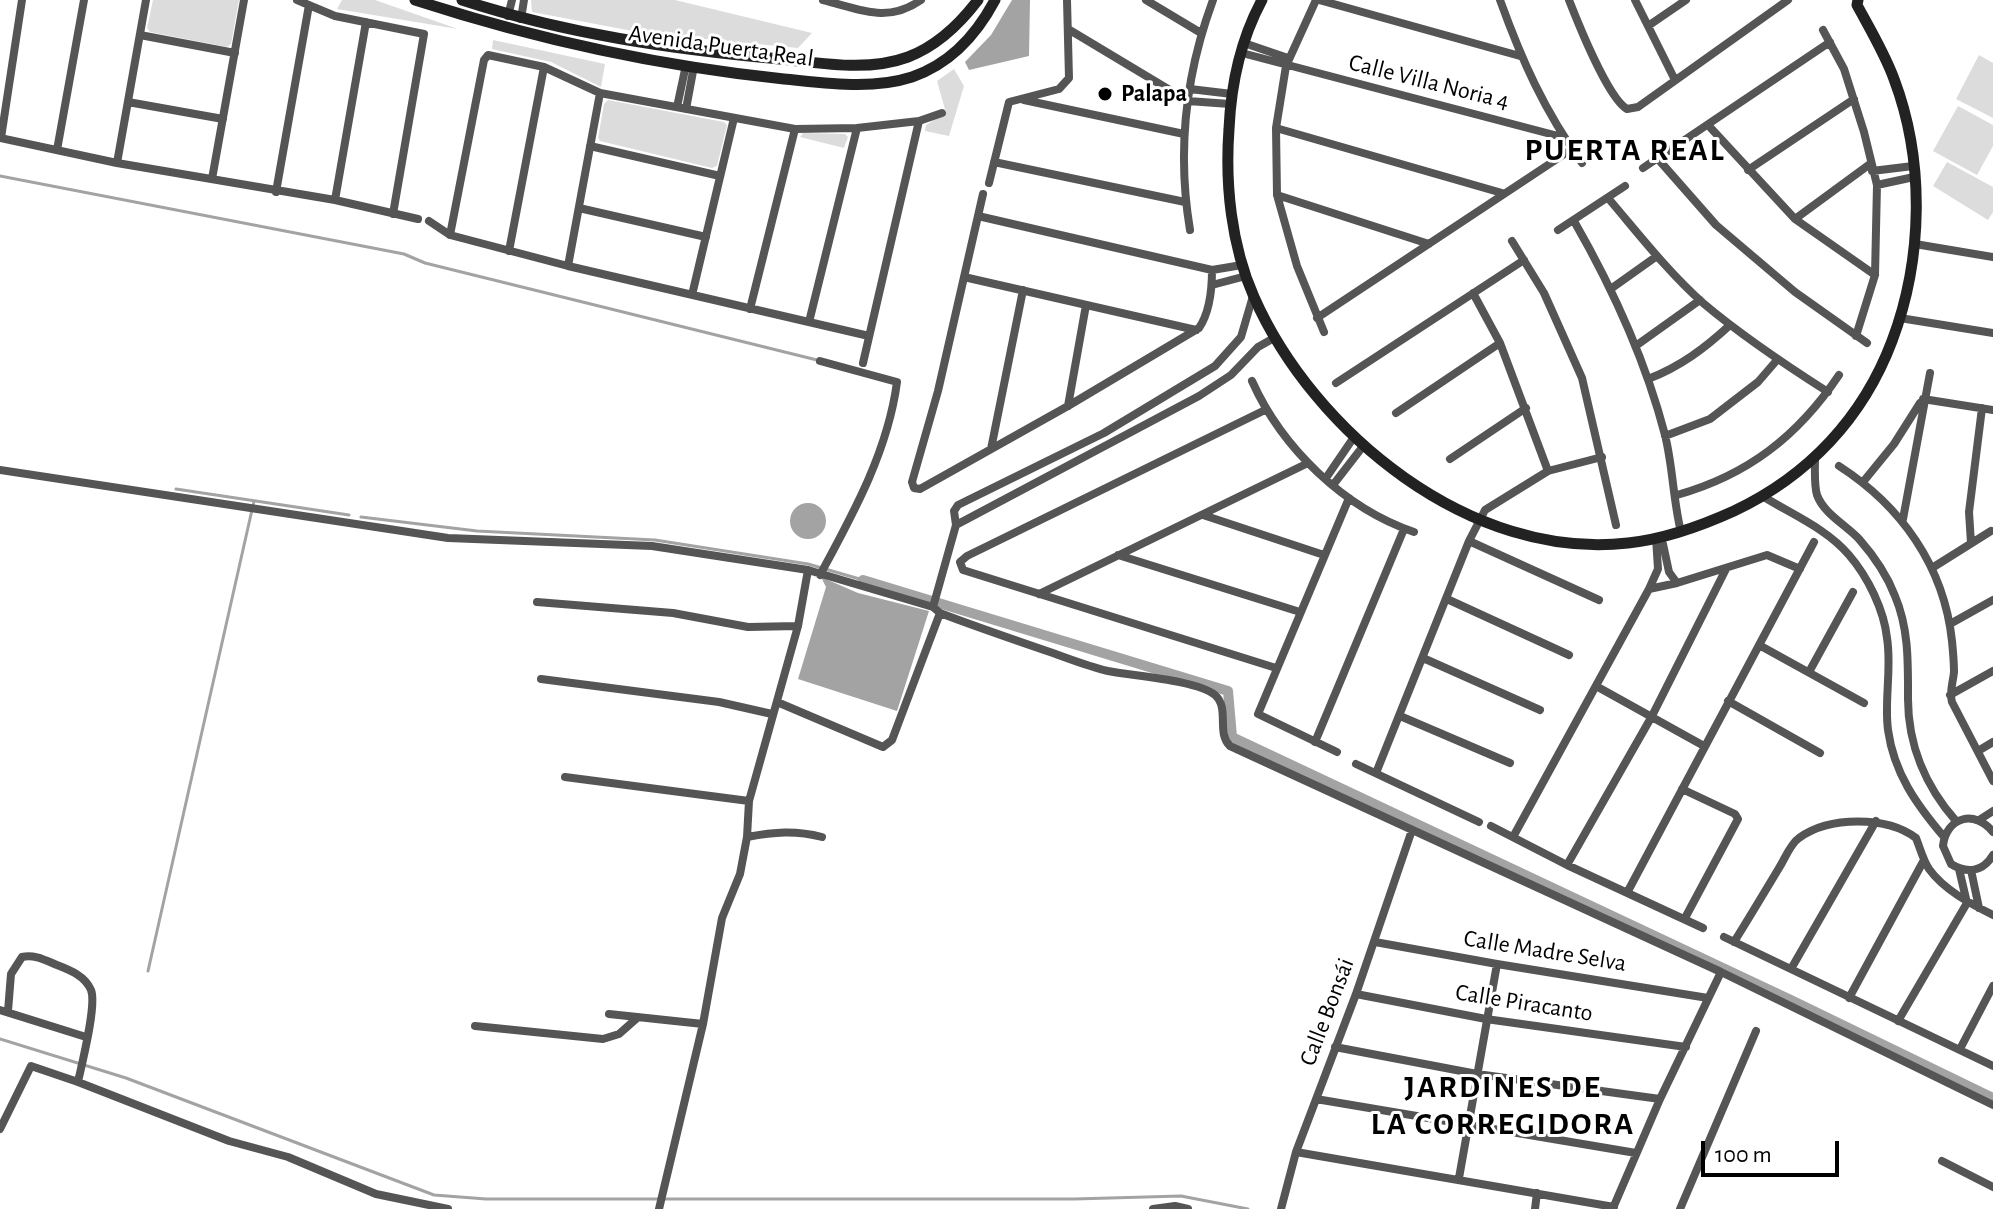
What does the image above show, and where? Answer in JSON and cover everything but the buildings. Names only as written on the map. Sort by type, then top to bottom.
[{"type":"street","points":[[22,0],[0,138],[117,163],[335,200],[418,219]]},
{"type":"street","points":[[57,150],[84,0]]},
{"type":"street","points":[[117,163],[146,0]]},
{"type":"street","points":[[212,179],[244,0]]},
{"type":"street","points":[[297,0],[335,16],[421,32],[425,36],[393,214]]},
{"type":"street","name":"Avenida Puerta Real","points":[[415,0],[538,37],[690,66],[829,83],[877,84],[912,77],[934,67],[968,39],[995,0]]},
{"type":"street","name":"Avenida Puerta Real","points":[[462,0],[515,17],[600,36],[685,50],[831,64],[882,64],[908,57],[957,26],[978,0]]},
{"type":"street","points":[[512,0],[515,17]]},
{"type":"street","points":[[515,17],[524,0]]},
{"type":"street","points":[[823,0],[882,14],[900,12],[921,0]]},
{"type":"street","points":[[989,183],[1009,102],[1059,89],[1066,84],[1069,72],[1067,0]]},
{"type":"street","points":[[1146,0],[1201,33]]},
{"type":"street","points":[[1190,230],[1185,202],[1184,134],[1201,33],[1213,0]]},
{"type":"street","points":[[1262,0],[1248,50],[1226,99],[1228,180],[1240,272],[1285,357],[1316,398],[1359,441],[1442,503],[1480,520],[1562,542],[1627,544],[1659,537],[1764,497],[1815,459],[1843,428],[1875,381],[1900,318],[1915,244],[1916,187],[1909,173],[1908,126],[1894,77],[1857,5],[1858,0]]},
{"type":"street","name":"Calle Villa Noria 4","points":[[1324,332],[1297,266],[1277,195],[1276,128],[1287,62],[1318,0],[1520,56]]},
{"type":"street","name":"Calle Villa Noria 4","points":[[1500,0],[1520,56],[1562,137],[1582,163]]},
{"type":"street","points":[[1569,0],[1597,65],[1622,107],[1638,107],[1788,0]]},
{"type":"street","points":[[1635,0],[1675,80]]},
{"type":"street","points":[[1648,26],[1686,0]]},
{"type":"street","points":[[276,192],[309,5]]},
{"type":"street","points":[[335,200],[366,22]]},
{"type":"street","points":[[1068,29],[1188,101],[1226,99]]},
{"type":"street","points":[[1823,30],[1844,69],[1877,185],[1875,275],[1856,336]]},
{"type":"street","points":[[140,35],[235,53]]},
{"type":"street","points":[[1643,168],[1830,42]]},
{"type":"street","name":"Calle Villa Noria 4","points":[[1248,50],[1562,137]]},
{"type":"street","points":[[450,235],[485,58],[491,55],[544,67],[600,93],[795,129],[857,128],[919,121],[942,113]]},
{"type":"street","points":[[829,83],[831,64]]},
{"type":"street","points":[[681,108],[690,66]]},
{"type":"street","points":[[509,251],[544,67]]},
{"type":"street","points":[[1190,89],[1226,99]]},
{"type":"street","points":[[568,266],[600,93]]},
{"type":"street","points":[[1019,99],[1184,134]]},
{"type":"street","points":[[1748,170],[1854,99]]},
{"type":"street","points":[[128,102],[223,119]]},
{"type":"street","points":[[692,295],[734,118]]},
{"type":"street","points":[[863,363],[919,121]]},
{"type":"street","points":[[1708,125],[1795,219],[1875,275]]},
{"type":"street","points":[[809,322],[857,128]]},
{"type":"street","points":[[1276,128],[1502,193]]},
{"type":"street","points":[[750,309],[795,129]]},
{"type":"street","points":[[590,146],[720,176]]},
{"type":"street","points":[[1317,318],[1572,149]]},
{"type":"street","points":[[1658,159],[1716,225],[1795,292],[1867,343]]},
{"type":"street","points":[[994,162],[1185,202]]},
{"type":"street","points":[[1795,219],[1871,168],[1909,173]]},
{"type":"street","points":[[1877,185],[1909,173]]},
{"type":"street","points":[[1558,230],[1625,186]]},
{"type":"street","points":[[983,194],[938,391],[912,484],[914,488],[920,489],[1196,330],[1205,318],[1212,270]]},
{"type":"street","points":[[1277,195],[1429,244]]},
{"type":"street","points":[[1608,198],[1657,256],[1700,300],[1777,360],[1828,392]]},
{"type":"street","points":[[579,208],[706,237]]},
{"type":"street","points":[[978,216],[1212,270],[1240,272]]},
{"type":"street","points":[[429,221],[450,235],[509,251],[869,336]]},
{"type":"street","points":[[1574,221],[1612,288],[1637,345],[1665,436],[1677,495],[1680,529]]},
{"type":"street","points":[[1512,241],[1544,293],[1582,378],[1616,525]]},
{"type":"street","points":[[1915,244],[1993,257]]},
{"type":"street","points":[[1612,288],[1657,256]]},
{"type":"street","points":[[1336,383],[1524,260]]},
{"type":"street","points":[[1212,285],[1240,272]]},
{"type":"street","points":[[964,277],[1196,330]]},
{"type":"street","points":[[991,449],[1023,290]]},
{"type":"street","points":[[1473,293],[1500,343],[1548,471]]},
{"type":"street","points":[[777,702],[883,747],[892,740],[936,610],[956,525],[954,511],[958,505],[1075,448],[1215,366],[1241,337],[1253,295]]},
{"type":"street","points":[[1637,345],[1700,300]]},
{"type":"street","points":[[1068,406],[1086,305]]},
{"type":"street","points":[[1900,318],[1993,333]]},
{"type":"street","points":[[1648,379],[1669,371],[1706,348],[1730,325]]},
{"type":"street","points":[[956,525],[1228,378],[1258,347],[1274,338]]},
{"type":"street","points":[[1396,413],[1500,343]]},
{"type":"street","points":[[1665,436],[1710,419],[1758,382],[1777,360]]},
{"type":"street","points":[[820,361],[897,382],[880,452],[858,503],[820,575]]},
{"type":"street","points":[[1903,519],[1930,373]]},
{"type":"street","points":[[1677,495],[1743,469],[1792,434],[1839,375]]},
{"type":"street","points":[[1252,381],[1265,410],[1308,463],[1349,498],[1414,532]]},
{"type":"street","points":[[1923,399],[1993,410]]},
{"type":"street","points":[[1863,482],[1894,444],[1923,399]]},
{"type":"street","points":[[1450,459],[1526,408]]},
{"type":"street","points":[[1971,543],[1969,512],[1982,408]]},
{"type":"street","points":[[1265,410],[960,562],[963,570],[1276,668]]},
{"type":"street","points":[[1330,482],[1359,441]]},
{"type":"street","points":[[1075,448],[1080,460]]},
{"type":"street","points":[[1376,773],[1480,520],[1548,471],[1602,457]]},
{"type":"street","points":[[1815,459],[1816,493],[1823,506],[1858,538],[1881,568],[1895,596],[1905,625],[1908,702],[1914,745],[1925,778],[1956,821]]},
{"type":"street","points":[[1039,594],[1308,463]]},
{"type":"street","points":[[1839,466],[1863,482],[1903,519],[1932,568],[1950,624],[1954,673],[1950,695],[1993,781]]},
{"type":"street","points":[[0,470],[448,538],[652,546],[808,570],[936,610],[1108,671],[1176,682],[1216,696],[1221,706],[1223,738],[1227,745],[1721,972],[1993,1105]]},
{"type":"street","points":[[1764,497],[1814,525],[1849,554],[1871,588],[1887,638],[1888,729],[1895,761],[1915,802],[1944,837]]},
{"type":"street","points":[[1337,752],[1258,714],[1349,498]]},
{"type":"street","points":[[1203,515],[1324,555]]},
{"type":"street","points":[[1315,742],[1404,529]]},
{"type":"street","points":[[1932,568],[1991,531]]},
{"type":"street","points":[[1659,537],[1661,552],[1677,583]]},
{"type":"street","points":[[1469,541],[1599,600]]},
{"type":"street","points":[[1628,891],[1814,542]]},
{"type":"street","points":[[1513,837],[1656,576],[1661,552]]},
{"type":"street","points":[[1118,555],[1300,612]]},
{"type":"street","points":[[1649,589],[1771,555],[1800,569]]},
{"type":"street","points":[[1567,865],[1652,716],[1726,569]]},
{"type":"street","points":[[659,1209],[703,1024],[722,918],[740,874],[747,837],[749,801],[798,626],[808,570]]},
{"type":"street","points":[[1809,672],[1853,592]]},
{"type":"street","points":[[1447,599],[1569,655]]},
{"type":"street","points":[[1950,624],[1993,600]]},
{"type":"street","points":[[537,602],[673,613],[748,627],[798,626]]},
{"type":"street","points":[[1759,645],[1864,703]]},
{"type":"street","points":[[1423,658],[1540,710]]},
{"type":"street","points":[[1950,695],[1993,671]]},
{"type":"street","points":[[541,679],[719,702],[772,714]]},
{"type":"street","points":[[1596,686],[1704,746]]},
{"type":"street","points":[[1728,701],[1820,753]]},
{"type":"street","points":[[1400,716],[1510,763]]},
{"type":"street","points":[[1978,751],[1993,742]]},
{"type":"street","points":[[1356,764],[1479,822]]},
{"type":"street","points":[[565,777],[749,801]]},
{"type":"street","points":[[1682,789],[1735,814],[1738,819],[1685,918]]},
{"type":"street","points":[[1979,820],[1993,811]]},
{"type":"street","points":[[1898,1021],[1967,903],[1959,869],[1945,856],[1944,837],[1948,828],[1966,818],[1979,820],[1993,832]]},
{"type":"street","points":[[1734,942],[1798,839],[1817,829],[1848,821],[1888,823],[1912,835],[1934,875],[1967,903],[1993,915]]},
{"type":"street","points":[[1791,969],[1876,821]]},
{"type":"street","points":[[1491,826],[1703,928]]},
{"type":"street","name":"Calle Bonsái","points":[[1281,1209],[1296,1152],[1375,942],[1412,830]]},
{"type":"street","points":[[747,837],[781,831],[800,831],[822,837]]},
{"type":"street","points":[[1959,869],[1971,870],[1988,863],[1993,855]]},
{"type":"street","points":[[1849,998],[1924,860]]},
{"type":"street","points":[[1971,870],[1979,908]]},
{"type":"street","points":[[1724,937],[1993,1066]]},
{"type":"street","name":"Calle Madre Selva","points":[[1375,942],[1708,998]]},
{"type":"street","points":[[78,1082],[92,1005],[92,992],[77,973],[31,955],[22,957],[11,974],[4,1011],[86,1037]]},
{"type":"street","points":[[1459,1178],[1497,964]]},
{"type":"street","points":[[1296,1152],[1459,1178],[1614,1208],[1660,1099],[1721,972]]},
{"type":"street","points":[[1960,1049],[1993,986]]},
{"type":"street","name":"Calle Piracanto","points":[[1356,994],[1486,1019],[1686,1047]]},
{"type":"street","points":[[609,1014],[703,1024]]},
{"type":"street","points":[[475,1026],[603,1039],[619,1034],[636,1019]]},
{"type":"street","points":[[1680,1209],[1756,1031]]},
{"type":"street","points":[[1335,1047],[1477,1074],[1660,1099]]},
{"type":"street","points":[[0,1129],[31,1066],[229,1141],[288,1157],[376,1194],[448,1209]]},
{"type":"street","points":[[1316,1099],[1636,1153]]},
{"type":"street","points":[[1942,1161],[1993,1187]]},
{"type":"street","points":[[1535,1209],[1537,1193]]},
{"type":"street","points":[[1153,1209],[1175,1206],[1188,1209]]},
{"type":"shaded area","points":[[153,0],[239,0],[231,44],[227,47],[150,32],[147,28]]},
{"type":"shaded area","points":[[342,0],[375,0],[458,29],[337,9]]},
{"type":"shaded area","points":[[531,0],[675,0],[812,33],[798,48],[643,33],[532,12]]},
{"type":"shaded area","points":[[1012,0],[1030,0],[1029,56],[969,70],[965,62],[991,35]]},
{"type":"shaded area","points":[[493,40],[605,64],[601,87],[551,62],[492,49]]},
{"type":"shaded area","points":[[1979,55],[1993,63],[1993,118],[1956,99]]},
{"type":"shaded area","points":[[954,69],[964,86],[949,136],[925,131],[926,125],[946,113],[937,81]]},
{"type":"shaded area","points":[[608,100],[724,122],[727,125],[717,166],[712,168],[600,141],[604,104]]},
{"type":"shaded area","points":[[1958,106],[1993,125],[1993,146],[1977,175],[1933,151]]},
{"type":"shaded area","points":[[803,133],[845,134],[848,137],[844,148],[800,137]]},
{"type":"shaded area","points":[[1947,162],[1993,187],[1993,212],[1988,220],[1933,186]]},
{"type":"shaded area","points":[[808,503],[821,508],[826,521],[821,534],[808,539],[795,534],[790,521],[795,508]]},
{"type":"shaded area","points":[[821,577],[858,593],[929,611],[897,711],[798,679],[826,587]]},
{"type":"waterway","points":[[0,176],[404,254],[425,263],[817,360]]},
{"type":"waterway","points":[[176,489],[349,515]]},
{"type":"waterway","points":[[148,971],[254,501]]},
{"type":"waterway","points":[[361,517],[477,531],[655,540],[808,564],[863,580]]},
{"type":"waterway","points":[[863,580],[1228,691],[1232,737],[1993,1098]]},
{"type":"waterway","points":[[0,1039],[126,1078],[434,1195],[486,1199],[1074,1199],[1181,1196],[1248,1209]]},
{"type":"place","name":"Palapa","points":[[1105,94]]},
{"type":"district","name":"PUERTA REAL","points":[[1625,150]]},
{"type":"district","name":"JARDINES DE LA CORREGIDORA","points":[[1503,1106]]}]
